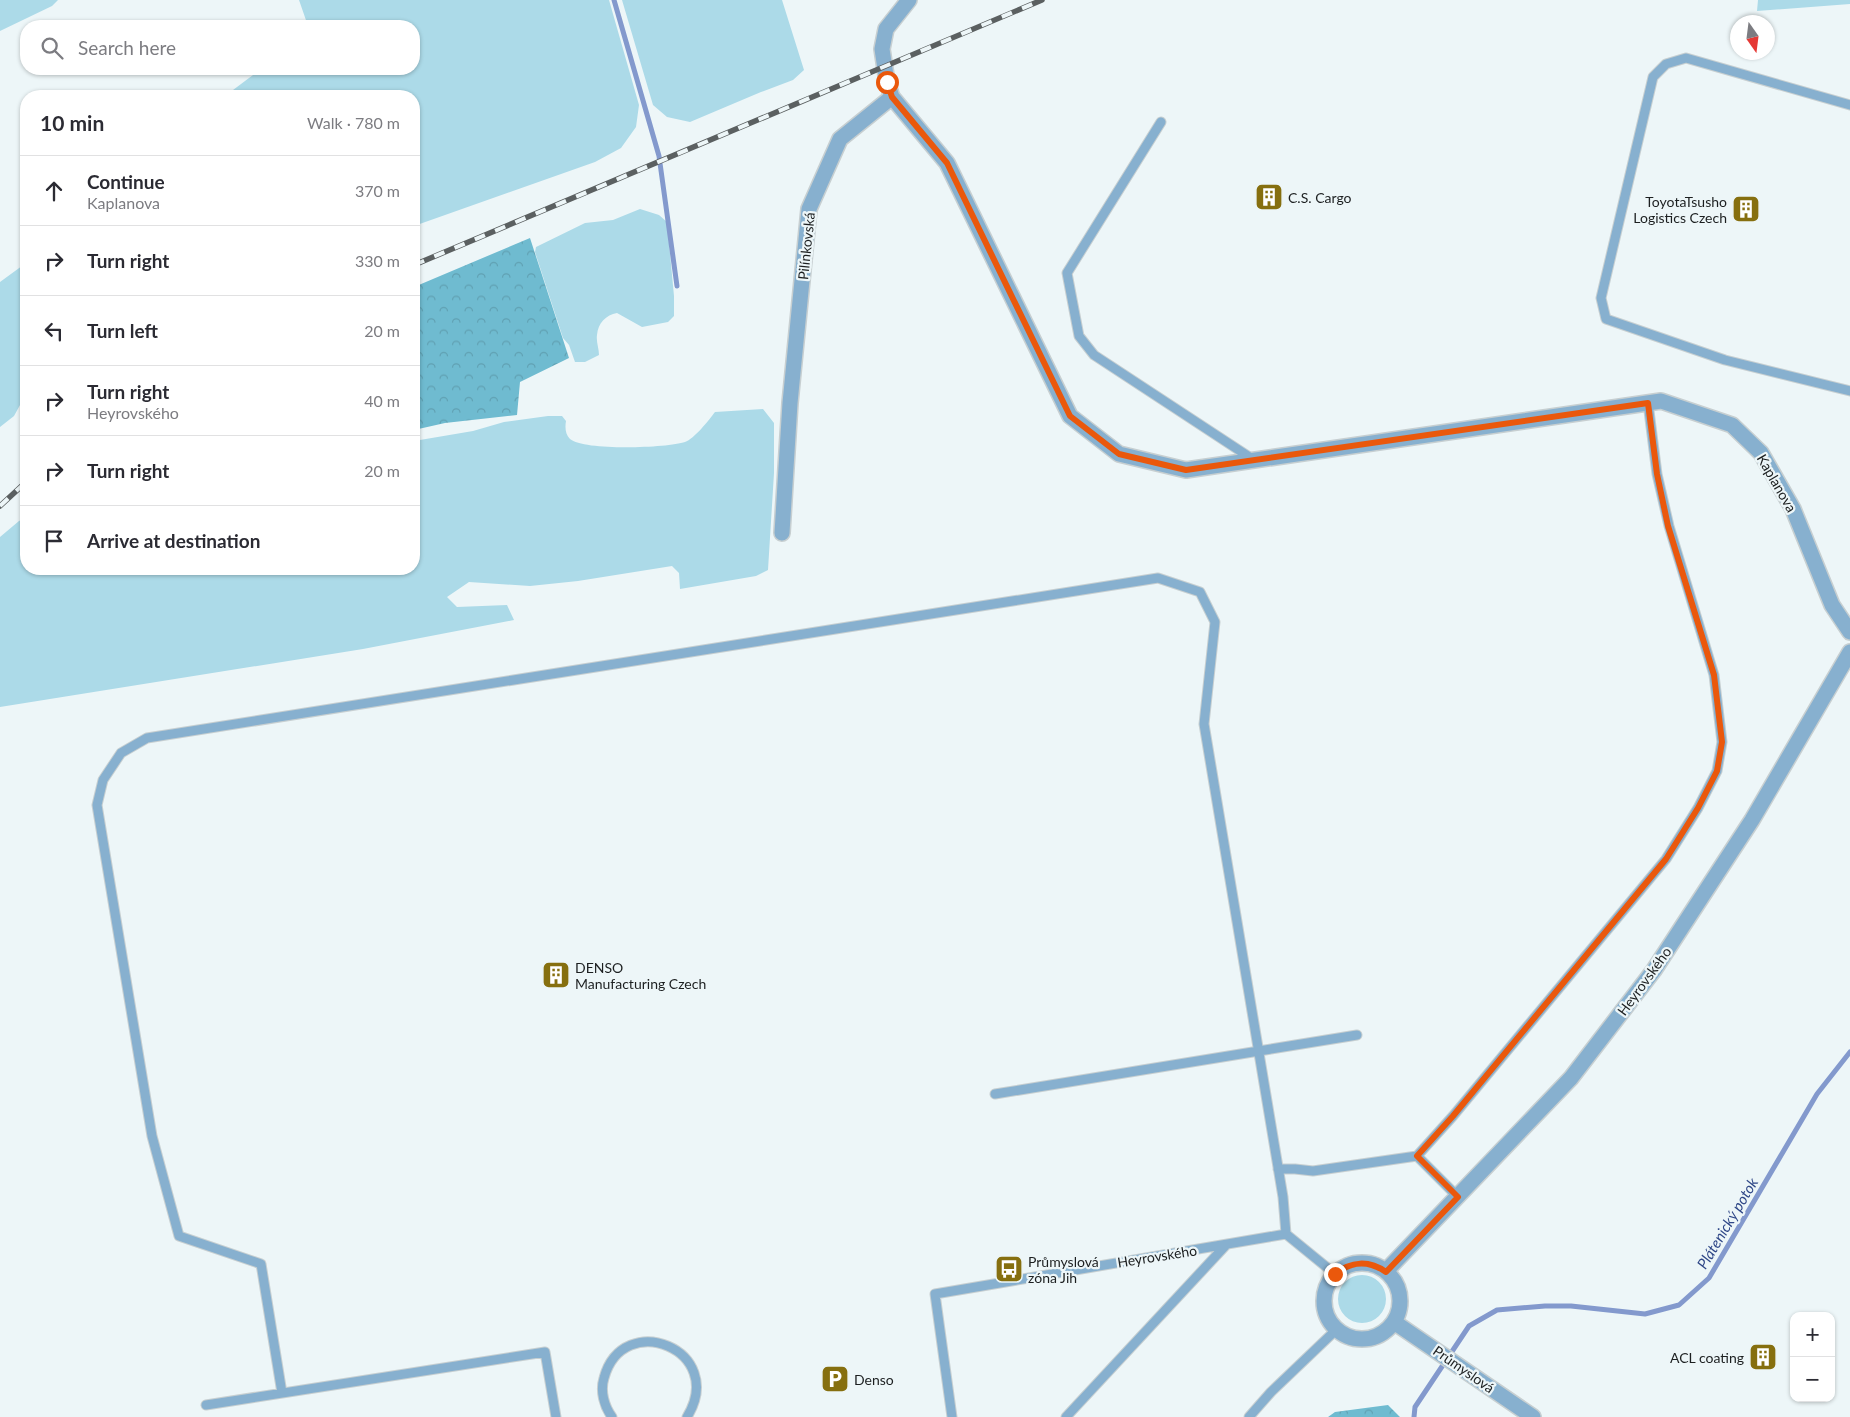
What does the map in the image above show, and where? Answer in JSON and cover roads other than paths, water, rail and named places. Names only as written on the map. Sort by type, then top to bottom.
[{"type":"street","points":[[892,97],[887,82],[882,49],[886,29],[909,0]]},
{"type":"street","name":"Kaplanova","points":[[892,97],[947,163],[1070,416],[1119,454],[1186,470],[1661,401],[1732,425],[1761,453],[1793,509],[1832,605],[1850,632]]},
{"type":"street","name":"Pilínkovská","points":[[782,533],[790,402],[809,209],[840,139],[892,97]]},
{"type":"street","name":"Heyrovského","points":[[1386,1272],[1571,1078],[1654,970],[1752,820],[1850,652]]},
{"type":"street","points":[[1356,1264],[1372,1264],[1386,1272],[1395,1282],[1400,1295],[1400,1309],[1394,1322],[1382,1333],[1367,1338],[1351,1337],[1337,1329],[1328,1317],[1324,1302],[1327,1287],[1335,1274],[1348,1266],[1356,1264]]},
{"type":"street","name":"Průmyslová","points":[[1394,1322],[1533,1417]]},
{"type":"lane","points":[[1850,105],[1686,58],[1666,64],[1653,77],[1600,298],[1606,318],[1629,328],[1726,360],[1850,391]]},
{"type":"lane","points":[[1161,122],[1067,273],[1079,336],[1094,355],[1254,460]]},
{"type":"lane","points":[[1278,1169],[1313,1171],[1417,1156],[1453,1116],[1666,859],[1698,808],[1717,771],[1722,742],[1714,675],[1668,526],[1657,474],[1648,403]]},
{"type":"lane","points":[[282,1393],[261,1264],[179,1236],[152,1136],[97,805],[103,780],[120,753],[147,738],[1158,578],[1200,592],[1215,622],[1204,724],[1283,1197],[1286,1234],[1335,1274]]},
{"type":"lane","points":[[995,1094],[1357,1035]]},
{"type":"lane","points":[[1417,1156],[1458,1197]]},
{"type":"lane","name":"Heyrovského","points":[[952,1417],[935,1294],[1286,1234]]},
{"type":"lane","points":[[1066,1417],[1227,1244]]},
{"type":"lane","points":[[1249,1417],[1271,1392],[1337,1329]]},
{"type":"lane","points":[[612,1417],[604,1402],[602,1391],[606,1369],[620,1351],[641,1342],[653,1341],[675,1348],[691,1365],[697,1386],[696,1398],[687,1417]]},
{"type":"lane","points":[[206,1406],[545,1352],[556,1417]]},
{"type":"waterway","points":[[614,0],[659,156],[677,286]]},
{"type":"waterway","name":"Plátenický potok","points":[[1414,1417],[1415,1407],[1469,1326],[1497,1310],[1571,1306],[1645,1314],[1679,1305],[1709,1278],[1817,1094],[1850,1052]]},
{"type":"railway","points":[[420,262],[1042,0]]},
{"type":"railway","points":[[0,506],[20,488]]},
{"type":"place","name":"C.S. Cargo","points":[[1269,197]]},
{"type":"place","name":"ToyotaTsusho Logistics Czech","points":[[1746,209]]},
{"type":"place","name":"DENSO Manufacturing Czech","points":[[556,975]]},
{"type":"place","name":"Průmyslová zóna Jih","points":[[1009,1269]]},
{"type":"place","name":"ACL coating","points":[[1763,1357]]},
{"type":"place","name":"Denso","points":[[835,1379]]}]
